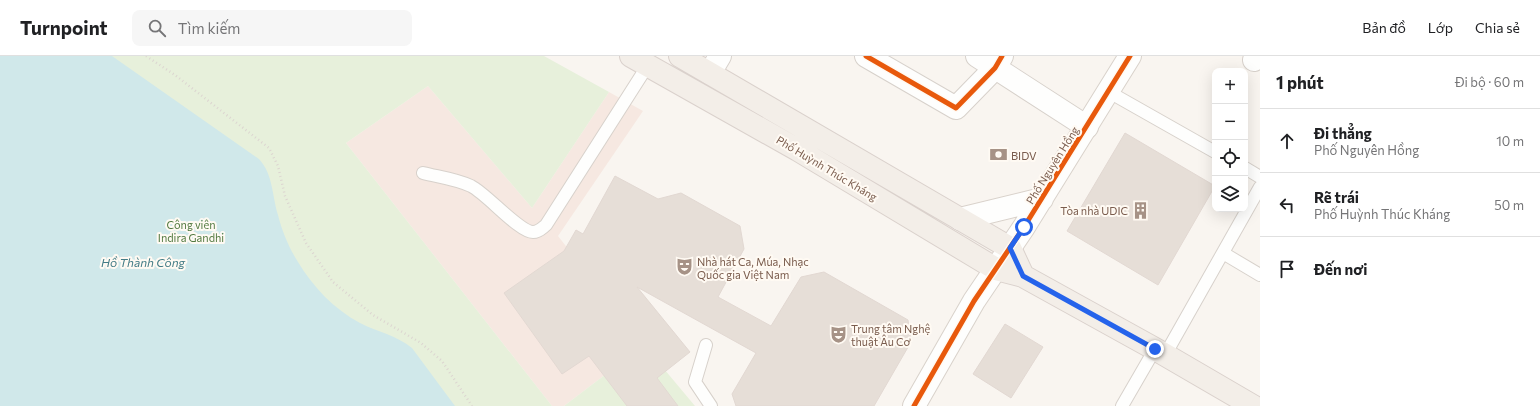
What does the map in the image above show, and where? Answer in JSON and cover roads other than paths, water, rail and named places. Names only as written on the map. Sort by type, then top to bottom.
[{"type":"main road","name":"Phố Huỳnh Thúc Kháng","points":[[680,56],[715,65],[960,219],[1010,248]]},
{"type":"main road","name":"Phố Huỳnh Thúc Kháng","points":[[640,61],[798,150],[996,269],[1023,276],[1160,352],[1253,406]]},
{"type":"main road","points":[[1010,248],[1023,276]]},
{"type":"street","points":[[866,56],[956,108],[998,62]]},
{"type":"street","points":[[977,56],[998,62],[1087,127]]},
{"type":"street","name":"Phố Nguyên Hồng","points":[[914,406],[974,301],[1042,199],[1130,56]]},
{"type":"street","points":[[960,219],[1042,199]]},
{"type":"lane","points":[[423,173],[453,179],[472,186],[495,203],[525,230],[532,232],[539,231],[546,225],[640,61]]},
{"type":"lane","points":[[1108,92],[1212,150]]},
{"type":"lane","points":[[1248,170],[1260,177]]},
{"type":"lane","points":[[1122,406],[1160,352],[1223,253],[1260,187]]},
{"type":"lane","points":[[1223,253],[1260,275]]},
{"type":"lane","points":[[706,345],[695,382],[711,406]]},
{"type":"water","name":"Hồ Thành Công","points":[[0,56],[112,56],[259,159],[264,165],[270,178],[278,215],[286,239],[295,257],[317,289],[341,311],[350,317],[360,323],[400,340],[412,348],[455,406],[0,406]]},
{"type":"place","name":"BIDV","points":[[998,155]]},
{"type":"place","name":"Tòa nhà UDIC","points":[[1141,210]]},
{"type":"place","name":"Nhà hát Ca, Múa, Nhạc Quốc gia Việt Nam","points":[[684,267]]},
{"type":"place","name":"Trung tâm Nghệ thuật Âu Cơ","points":[[838,334]]},
{"type":"park label","name":"Công viên Indira Gandhi","points":[[191,230]]}]
